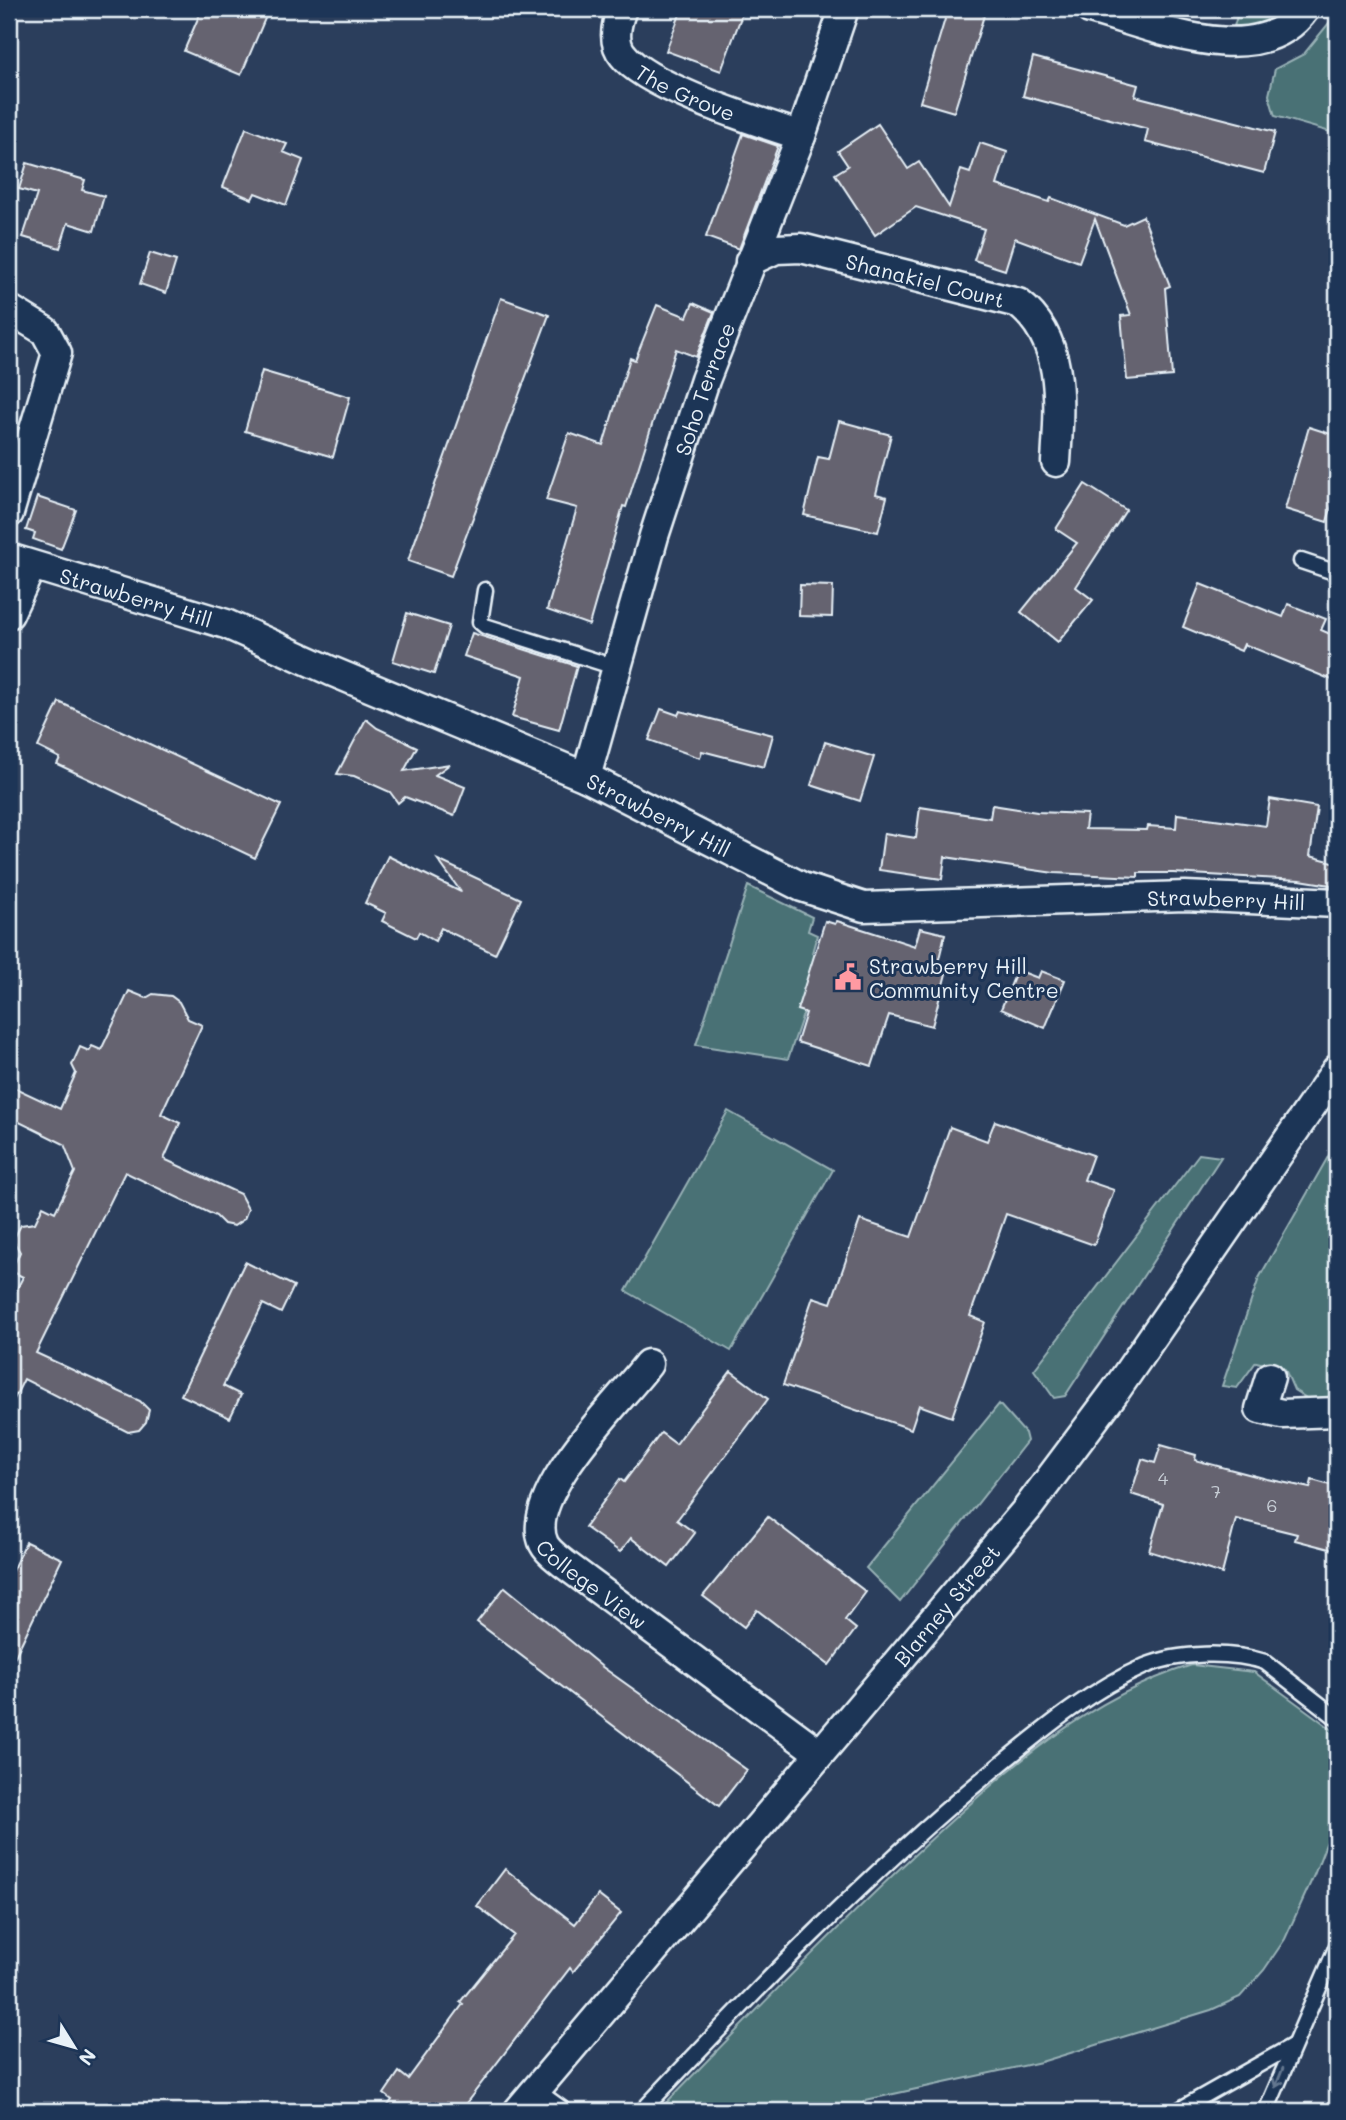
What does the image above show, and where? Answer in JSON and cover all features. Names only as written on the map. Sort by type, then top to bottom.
[{"type":"street","name":"The Grove","points":[[622,9],[615,38],[622,55],[638,68],[745,117],[801,136]]},
{"type":"street","name":"Soho Terrace","points":[[586,777],[654,536],[696,406],[750,261],[801,136],[844,9]]},
{"type":"street","points":[[1090,9],[1232,43],[1261,39],[1300,16],[1305,9]]},
{"type":"street","name":"Shanakiel Court","points":[[750,261],[776,249],[801,247],[1018,303],[1032,318],[1055,361],[1059,408],[1056,463]]},
{"type":"street","points":[[9,309],[45,331],[57,353],[9,513]]},
{"type":"street","points":[[9,614],[20,562]]},
{"type":"street","name":"Strawberry Hill","points":[[20,562],[226,624],[331,671],[586,777],[802,887],[864,908],[1185,896],[1337,903]]},
{"type":"street","name":"Blarney Street","points":[[518,2111],[818,1752],[981,1565],[1073,1450],[1337,1069]]},
{"type":"street","name":"College View","points":[[648,1364],[611,1404],[549,1491],[540,1521],[543,1543],[563,1563],[818,1752]]},
{"type":"street","points":[[1270,1377],[1260,1409],[1282,1413],[1337,1412]]},
{"type":"lane","points":[[1301,561],[1337,573]]},
{"type":"lane","points":[[485,590],[479,615],[480,622],[485,626],[618,668]]},
{"type":"lane","points":[[642,2111],[794,1955],[935,1819],[1027,1743],[1105,1686],[1145,1667],[1172,1659],[1252,1658],[1265,1662],[1337,1718]]},
{"type":"lane","points":[[1266,2111],[1337,1946]]},
{"type":"lane","points":[[1177,2111],[1293,2046]]},
{"type":"lane","points":[[536,2090],[565,2111]]},
{"type":"green space","points":[[1239,9],[1281,9],[1277,15],[1260,26],[1233,30]]},
{"type":"green space","points":[[1337,13],[1337,134],[1275,116],[1269,95],[1275,69],[1304,54]]},
{"type":"green space","points":[[748,886],[812,917],[808,931],[817,935],[812,953],[822,958],[788,1059],[696,1045]]},
{"type":"green space","points":[[728,1111],[833,1170],[731,1351],[626,1291]]},
{"type":"green space","points":[[1337,1141],[1337,1396],[1308,1399],[1294,1390],[1285,1369],[1256,1362],[1237,1388],[1222,1386],[1259,1278]]},
{"type":"green space","points":[[1199,1154],[1221,1157],[1065,1396],[1054,1398],[1034,1370]]},
{"type":"green space","points":[[999,1404],[1025,1433],[1027,1441],[900,1602],[866,1568]]},
{"type":"green space","points":[[1192,1665],[1254,1672],[1337,1733],[1337,1815],[1285,1939],[1264,1970],[1240,1997],[1211,2010],[1041,2062],[866,2100],[856,2111],[658,2111],[857,1909],[1017,1764],[1083,1716],[1118,1696]]},
{"type":"building","points":[[202,9],[269,9],[241,75],[184,51]]},
{"type":"building","points":[[682,9],[744,9],[721,71],[666,51]]},
{"type":"building","points":[[948,9],[986,9],[954,112],[920,102]]},
{"type":"building","points":[[1033,57],[1138,85],[1135,96],[1275,132],[1264,173],[1145,142],[1148,129],[1023,96]]},
{"type":"building","points":[[878,124],[908,169],[919,162],[949,207],[961,170],[970,173],[980,143],[1007,152],[997,185],[1049,202],[1051,198],[1124,225],[1143,216],[1170,286],[1165,288],[1172,376],[1127,380],[1121,316],[1131,315],[1095,219],[1079,262],[1015,238],[1005,270],[974,260],[984,229],[916,207],[875,235],[835,174],[848,166],[838,151]]},
{"type":"building","points":[[246,128],[287,144],[283,152],[303,160],[286,205],[255,193],[252,199],[223,187]]},
{"type":"building","points":[[743,134],[778,146],[739,249],[706,237]]},
{"type":"building","points":[[27,163],[85,180],[82,190],[104,196],[94,231],[68,223],[60,248],[23,237],[37,194],[19,189]]},
{"type":"building","points":[[150,253],[176,261],[166,293],[140,284]]},
{"type":"building","points":[[501,298],[549,315],[451,576],[408,561]]},
{"type":"building","points":[[693,303],[714,312],[696,357],[676,349],[626,507],[623,506],[589,625],[547,610],[577,508],[546,500],[569,433],[603,445],[630,358],[635,360],[657,305],[687,317]]},
{"type":"building","points":[[262,371],[350,397],[333,457],[245,431]]},
{"type":"building","points":[[839,421],[891,435],[876,494],[887,497],[878,532],[804,515],[818,457],[829,459]]},
{"type":"building","points":[[1309,427],[1337,436],[1337,487],[1327,522],[1285,509]]},
{"type":"building","points":[[1085,484],[1126,510],[1076,587],[1093,600],[1058,642],[1021,612],[1077,543],[1056,529]]},
{"type":"building","points":[[37,497],[76,510],[61,549],[33,539],[35,533],[26,530]]},
{"type":"building","points":[[1200,584],[1283,617],[1288,604],[1326,619],[1321,630],[1337,637],[1337,682],[1244,644],[1241,651],[1183,627]]},
{"type":"building","points":[[800,585],[833,586],[832,617],[799,616]]},
{"type":"building","points":[[407,613],[449,626],[434,674],[393,661]]},
{"type":"building","points":[[472,633],[577,666],[559,730],[512,717],[524,676],[464,656]]},
{"type":"building","points":[[59,702],[281,805],[255,858],[57,764],[60,758],[38,747]]},
{"type":"building","points":[[661,709],[678,715],[680,711],[773,735],[764,767],[702,751],[700,758],[649,740]]},
{"type":"building","points":[[366,719],[377,728],[417,747],[404,771],[450,764],[435,775],[465,787],[454,816],[405,797],[398,803],[390,792],[354,776],[337,774]]},
{"type":"building","points":[[825,742],[874,757],[860,801],[811,785]]},
{"type":"building","points":[[1270,799],[1317,807],[1310,856],[1337,863],[1337,886],[1300,880],[1173,873],[1138,873],[1138,877],[1054,873],[945,857],[942,879],[879,870],[884,833],[916,838],[920,807],[990,818],[992,805],[1037,812],[1087,814],[1085,829],[1147,830],[1148,826],[1176,828],[1177,814],[1266,826]]},
{"type":"building","points":[[388,856],[461,892],[438,860],[521,899],[495,954],[441,928],[435,941],[419,932],[416,938],[382,921],[386,913],[365,903]]},
{"type":"building","points":[[825,921],[835,924],[837,921],[915,946],[920,928],[945,934],[937,967],[947,970],[932,1026],[889,1015],[872,1066],[797,1042],[806,1013],[797,1010]]},
{"type":"building","points":[[1017,970],[1038,978],[1041,971],[1065,980],[1045,1028],[1001,1009]]},
{"type":"building","points":[[129,991],[146,998],[153,994],[171,996],[179,1002],[188,1019],[202,1025],[161,1114],[180,1123],[164,1159],[240,1194],[248,1209],[244,1219],[234,1226],[224,1224],[216,1216],[125,1172],[36,1353],[140,1401],[149,1410],[146,1422],[139,1430],[128,1432],[24,1379],[9,1409],[9,1304],[23,1277],[11,1271],[20,1252],[13,1240],[21,1225],[35,1223],[43,1206],[55,1212],[75,1172],[64,1144],[9,1117],[9,1085],[60,1109],[76,1073],[72,1065],[80,1047],[89,1051],[92,1046],[101,1050]]},
{"type":"building","points":[[995,1121],[1093,1155],[1084,1180],[1114,1190],[1094,1245],[1006,1214],[970,1316],[985,1322],[952,1417],[919,1405],[911,1429],[783,1385],[813,1297],[831,1303],[860,1220],[911,1237],[950,1127],[987,1141]]},
{"type":"building","points":[[245,1262],[294,1286],[281,1313],[263,1304],[223,1386],[241,1395],[230,1418],[181,1395]]},
{"type":"building","points":[[731,1371],[768,1399],[677,1520],[695,1533],[669,1567],[631,1538],[620,1552],[585,1527],[620,1479],[624,1482],[661,1433],[676,1444]]},
{"type":"building","points":[[1161,1445],[1196,1455],[1195,1460],[1267,1479],[1310,1488],[1312,1480],[1337,1487],[1337,1551],[1295,1540],[1297,1534],[1236,1519],[1222,1574],[1149,1551],[1163,1504],[1131,1494],[1142,1459],[1155,1463]]},
{"type":"building","points":[[768,1517],[866,1592],[845,1620],[856,1629],[829,1665],[757,1610],[744,1627],[703,1596]]},
{"type":"building","points":[[26,1542],[62,1559],[9,1669],[9,1577]]},
{"type":"building","points":[[505,1587],[601,1666],[747,1770],[719,1806],[477,1622]]},
{"type":"building","points":[[505,1869],[575,1924],[598,1895],[621,1913],[573,1972],[570,1968],[460,2111],[384,2111],[392,2100],[384,2094],[399,2072],[408,2079],[463,2004],[460,2002],[514,1935],[477,1906]]},
{"type":"place","name":"Strawberry Hill Community Centre","points":[[848,977]]}]
